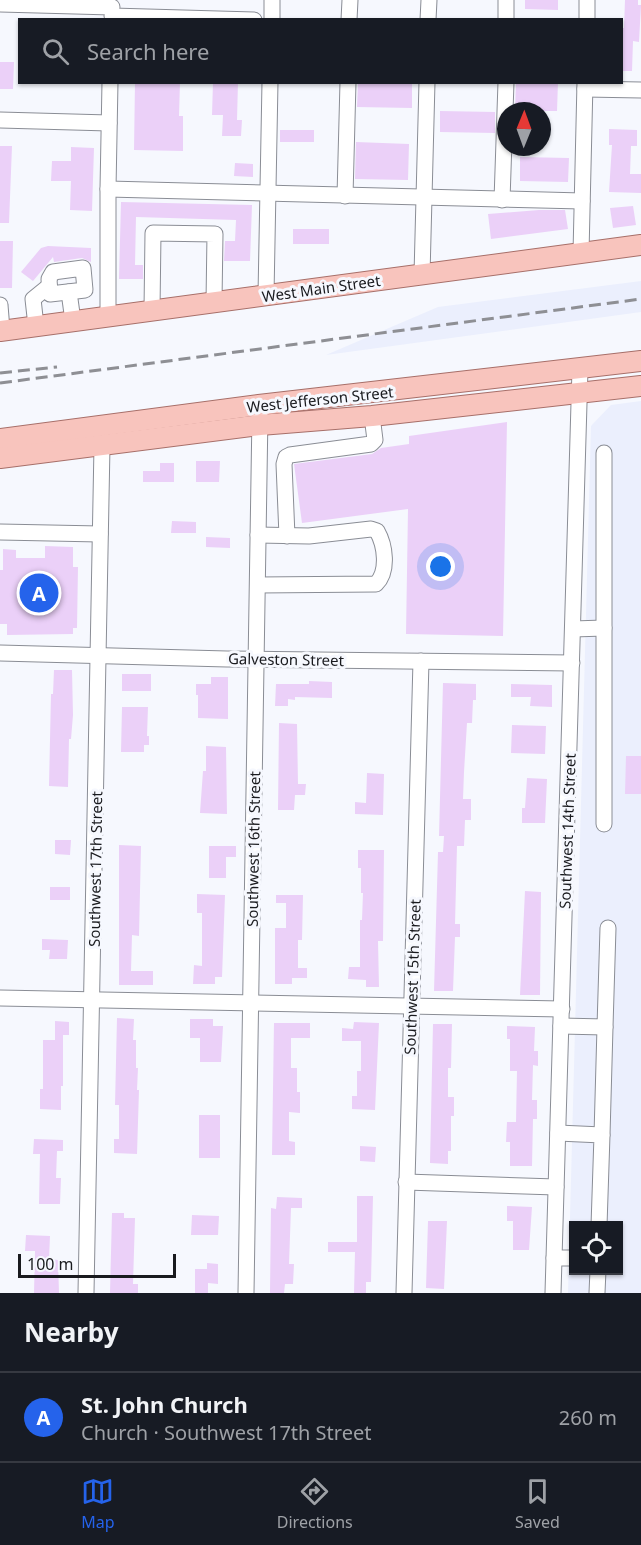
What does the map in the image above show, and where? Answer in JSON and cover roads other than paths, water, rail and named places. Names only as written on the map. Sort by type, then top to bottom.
[{"type":"main road","name":"West Main Street","points":[[1,330],[641,245]]},
{"type":"main road","name":"West Jefferson Street","points":[[0,439],[260,415],[641,361]]},
{"type":"main road","name":"West Jefferson Street","points":[[0,458],[102,446],[260,415],[372,416],[641,386]]},
{"type":"street","points":[[272,0],[272,18]]},
{"type":"street","points":[[349,18],[350,0]]},
{"type":"street","points":[[428,18],[429,0]]},
{"type":"street","points":[[506,0],[506,18]]},
{"type":"street","points":[[587,0],[587,18]]},
{"type":"street","points":[[0,4],[222,18]]},
{"type":"street","points":[[108,316],[110,84]]},
{"type":"street","points":[[266,295],[270,84]]},
{"type":"street","points":[[345,196],[348,84]]},
{"type":"street","points":[[422,274],[427,84]]},
{"type":"street","points":[[502,200],[506,84]]},
{"type":"street","points":[[581,253],[585,86],[641,90]]},
{"type":"street","points":[[0,120],[109,123]]},
{"type":"street","points":[[108,189],[582,201]]},
{"type":"street","points":[[152,310],[153,233],[214,234],[214,302]]},
{"type":"street","points":[[83,268],[84,278],[85,290],[50,294],[49,279],[53,272],[83,268]]},
{"type":"street","points":[[84,278],[107,275]]},
{"type":"street","points":[[36,326],[33,299],[49,286]]},
{"type":"street","points":[[69,292],[72,321]]},
{"type":"street","points":[[0,305],[1,330]]},
{"type":"street","name":"Southwest 14th Street","points":[[553,1293],[580,369]]},
{"type":"street","name":"Southwest 16th Street","points":[[246,1293],[260,415]]},
{"type":"street","points":[[259,458],[286,457],[290,454],[371,444],[375,440],[372,416]]},
{"type":"street","name":"Southwest 17th Street","points":[[86,1293],[102,446]]},
{"type":"street","points":[[604,453],[604,824]]},
{"type":"street","points":[[286,457],[284,464],[287,536]]},
{"type":"street","points":[[258,536],[309,536],[371,529],[377,531],[382,540],[384,567],[382,578],[376,584],[258,585]]},
{"type":"street","points":[[0,532],[100,534]]},
{"type":"street","points":[[573,629],[604,628]]},
{"type":"street","name":"Galveston Street","points":[[0,653],[572,663]]},
{"type":"street","name":"Southwest 15th Street","points":[[404,1293],[421,661]]},
{"type":"street","points":[[599,1221],[608,928]]},
{"type":"street","points":[[0,998],[562,1009]]},
{"type":"street","points":[[561,1026],[606,1027]]},
{"type":"street","points":[[558,1133],[602,1135]]},
{"type":"street","points":[[406,1182],[556,1187]]},
{"type":"street","points":[[554,1258],[569,1258]]},
{"type":"street","points":[[597,1293],[598,1275]]},
{"type":"railway","points":[[0,383],[641,299]]},
{"type":"railway","points":[[0,373],[57,367]]},
{"type":"place","name":"St. John Church","points":[[39,593]]}]
